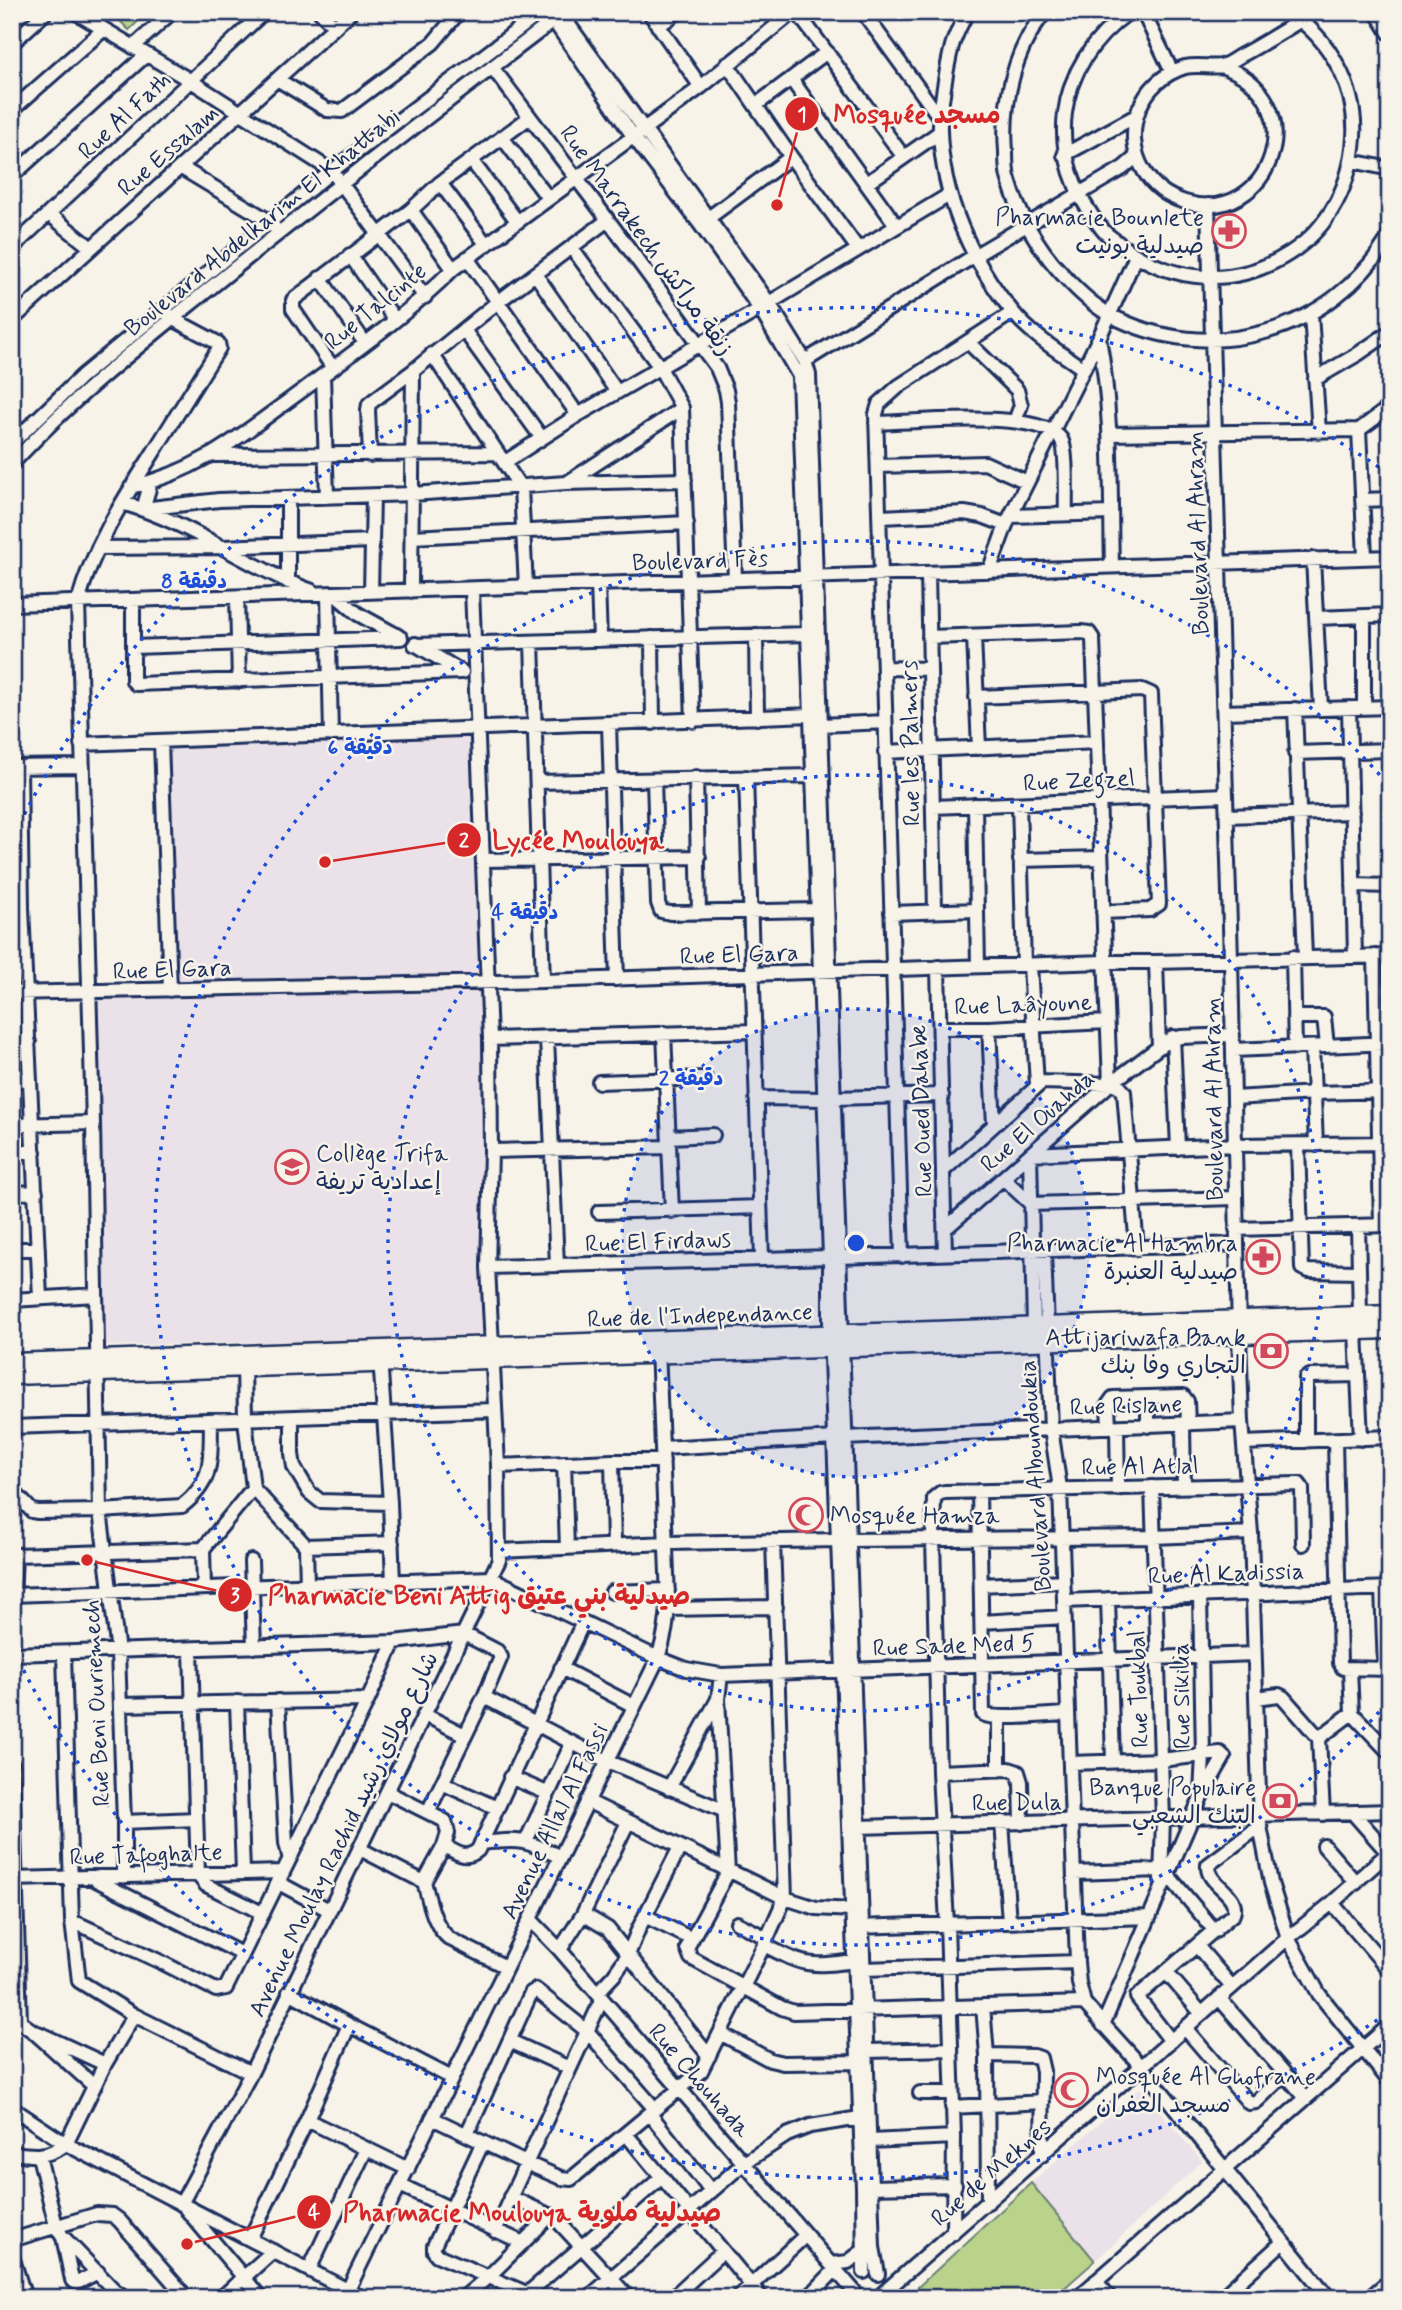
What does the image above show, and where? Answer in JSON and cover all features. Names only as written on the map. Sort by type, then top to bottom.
[{"type":"main road","name":"Rue de l'Independance","points":[[12,1362],[97,1366],[1043,1331],[1358,1323],[1390,1314]]},
{"type":"main road","name":"Rue de l'Independance","points":[[1358,1323],[1390,1330]]},
{"type":"main road","name":"Rue de l'Independance","points":[[12,1376],[97,1366]]},
{"type":"street","points":[[12,43],[46,12]]},
{"type":"street","points":[[133,47],[172,12]]},
{"type":"street","name":"Rue Al Fath","points":[[12,248],[264,12]]},
{"type":"street","points":[[320,12],[335,27]]},
{"type":"street","name":"Rue Essalam","points":[[12,320],[351,12]]},
{"type":"street","points":[[277,79],[327,110],[342,111],[433,43],[458,12]]},
{"type":"street","points":[[649,12],[701,87]]},
{"type":"street","points":[[658,26],[678,12]]},
{"type":"street","points":[[795,12],[903,156]]},
{"type":"street","name":"Rue Talcinte","points":[[131,487],[172,476],[212,455],[365,343],[425,297],[467,258],[701,87],[795,12]]},
{"type":"street","points":[[863,12],[940,118]]},
{"type":"street","points":[[967,12],[953,45],[940,118],[949,195],[974,256],[1012,313],[1044,342],[1082,368]]},
{"type":"street","points":[[1045,12],[1035,24],[1013,72],[1003,124],[1007,176],[1027,224],[1047,258],[1076,289],[1109,314],[1158,334],[1213,341],[1263,334],[1311,314],[1348,289],[1378,256],[1390,235]]},
{"type":"street","points":[[1129,12],[1110,26],[1087,53],[1071,85],[1063,119],[1065,155],[1079,194],[1103,231],[1136,256],[1173,272],[1211,278],[1243,274],[1264,267],[1302,245],[1331,212],[1342,192],[1352,161],[1355,122],[1346,83],[1328,49],[1301,20],[1288,12]]},
{"type":"street","points":[[1143,12],[1172,72]]},
{"type":"street","points":[[1221,66],[1314,12]]},
{"type":"street","points":[[1376,12],[1390,34]]},
{"type":"street","points":[[80,13],[103,30],[191,80],[332,171],[342,181],[425,297]]},
{"type":"street","points":[[540,13],[543,20],[559,20],[805,361],[809,381],[808,634],[818,910],[825,972]]},
{"type":"street","name":"Boulevard Abdelkarim El Khattabi","points":[[275,228],[332,171],[540,13]]},
{"type":"street","name":"Boulevard Abdelkarim El Khattabi","points":[[14,440],[73,383],[168,314],[275,228],[559,20]]},
{"type":"street","points":[[12,110],[103,30]]},
{"type":"street","points":[[756,105],[827,52]]},
{"type":"street","points":[[12,176],[146,55]]},
{"type":"street","points":[[727,64],[858,249]]},
{"type":"street","points":[[1196,65],[1221,66],[1256,86],[1270,109],[1275,135],[1270,161],[1255,184],[1234,199],[1208,205],[1177,200],[1152,182],[1137,156],[1134,129],[1136,116],[1150,90],[1172,72],[1196,65]]},
{"type":"street","name":"Rue Marrakech زنقة مراكش","points":[[492,67],[717,368],[728,402],[735,579]]},
{"type":"street","points":[[791,79],[896,225]]},
{"type":"street","points":[[1065,155],[1136,116]]},
{"type":"street","points":[[327,497],[325,455],[328,371],[292,306],[295,298],[411,210],[440,183],[530,117]]},
{"type":"street","points":[[867,183],[940,132]]},
{"type":"street","points":[[502,137],[548,198]]},
{"type":"street","points":[[805,361],[1123,168],[1137,156]]},
{"type":"street","points":[[704,221],[791,157]]},
{"type":"street","points":[[471,160],[517,221]]},
{"type":"street","points":[[1352,161],[1390,169]]},
{"type":"street","points":[[180,167],[275,228]]},
{"type":"street","points":[[440,183],[486,244]]},
{"type":"street","points":[[212,455],[502,458],[949,195]]},
{"type":"street","name":"Boulevard Al Ahram","points":[[1208,205],[1231,959],[1236,1244],[1242,1421],[1251,1533],[1260,1821],[1271,1883],[1288,1938],[1319,1994],[1390,2082]]},
{"type":"street","points":[[411,210],[453,269]]},
{"type":"street","points":[[49,214],[90,247]]},
{"type":"street","points":[[370,455],[369,404],[499,301],[608,220]]},
{"type":"street","points":[[572,248],[659,366],[682,408],[693,721]]},
{"type":"street","points":[[350,255],[395,320]]},
{"type":"street","points":[[989,570],[1051,430],[1099,338],[1136,256]]},
{"type":"street","points":[[467,258],[578,415]]},
{"type":"street","points":[[536,275],[617,392]]},
{"type":"street","points":[[320,278],[365,343]]},
{"type":"street","points":[[764,306],[799,376],[821,725],[825,972],[835,1340],[848,1670],[852,1910],[858,1927]]},
{"type":"street","points":[[902,1256],[876,423],[879,404],[899,386],[1012,313]]},
{"type":"street","points":[[78,602],[98,548],[122,503],[219,345],[168,314]]},
{"type":"street","name":"Boulevard Abdelkarim El Khattabi","points":[[12,464],[168,314]]},
{"type":"street","points":[[1311,314],[1319,432]]},
{"type":"street","points":[[464,330],[541,437]]},
{"type":"street","points":[[1315,379],[1390,332]]},
{"type":"street","points":[[1099,338],[1104,365],[1109,434],[1112,566]]},
{"type":"street","points":[[968,342],[1017,390],[1021,405],[1015,421]]},
{"type":"street","points":[[432,354],[522,488],[526,587]]},
{"type":"street","points":[[411,591],[413,371]]},
{"type":"street","points":[[1109,434],[1359,430],[1390,407]]},
{"type":"street","points":[[566,483],[682,408]]},
{"type":"street","points":[[876,423],[1015,421],[1051,430],[1061,440],[1064,450],[1066,514]]},
{"type":"street","points":[[1359,430],[1365,557]]},
{"type":"street","points":[[878,466],[985,463],[1027,482]]},
{"type":"street","points":[[143,509],[219,500],[373,496],[566,483],[685,480]]},
{"type":"street","points":[[143,509],[151,482]]},
{"type":"street","points":[[370,592],[373,496]]},
{"type":"street","points":[[288,498],[288,582]]},
{"type":"street","points":[[1362,500],[1390,499]]},
{"type":"street","points":[[122,503],[143,509],[288,582],[327,594],[475,679]]},
{"type":"street","points":[[881,517],[964,513],[1009,521],[1066,514],[1111,513]]},
{"type":"street","points":[[412,537],[687,523]]},
{"type":"street","points":[[98,548],[222,547],[372,541]]},
{"type":"street","name":"Boulevard Fès","points":[[12,604],[1390,556]]},
{"type":"street","points":[[1313,559],[1321,708]]},
{"type":"street","name":"Rue les Palmers","points":[[928,573],[935,911]]},
{"type":"street","points":[[598,584],[600,640]]},
{"type":"street","name":"Avenue Moulay Rachid شارع مولاي رشيد","points":[[181,2204],[251,2073],[499,1560],[498,1466],[488,1267],[490,1039],[472,589]]},
{"type":"street","points":[[327,594],[331,735]]},
{"type":"street","points":[[237,597],[239,681]]},
{"type":"street","points":[[133,600],[133,681],[136,684],[461,672]]},
{"type":"street","name":"Rue Beni Ouriemech","points":[[78,602],[90,993],[100,1511],[118,1652],[124,1877]]},
{"type":"street","points":[[1317,618],[1390,615]]},
{"type":"street","points":[[1364,616],[1364,707]]},
{"type":"street","points":[[929,637],[1089,632],[1093,639],[1110,1084]]},
{"type":"street","points":[[415,645],[808,634]]},
{"type":"street","points":[[755,635],[757,719]]},
{"type":"street","points":[[974,636],[979,748]]},
{"type":"street","points":[[133,647],[401,638]]},
{"type":"street","points":[[652,638],[653,723]]},
{"type":"street","points":[[532,642],[543,981]]},
{"type":"street","points":[[884,668],[929,668]]},
{"type":"street","points":[[976,697],[1142,690],[1151,694],[1159,904],[1150,910],[1103,912]]},
{"type":"street","points":[[1224,712],[1390,706]]},
{"type":"street","points":[[1349,708],[1355,956]]},
{"type":"street","points":[[1295,709],[1299,957],[1294,1017],[1295,1048]]},
{"type":"street","points":[[81,744],[811,715]]},
{"type":"street","points":[[821,725],[885,722]]},
{"type":"street","points":[[609,724],[617,979]]},
{"type":"street","points":[[161,742],[170,990]]},
{"type":"street","points":[[886,752],[1097,742]]},
{"type":"street","points":[[1295,753],[1390,750]]},
{"type":"street","points":[[40,1298],[27,993],[18,952],[16,767],[82,766]]},
{"type":"street","points":[[537,782],[813,776]]},
{"type":"street","points":[[696,777],[699,913]]},
{"type":"street","points":[[746,777],[762,1259]]},
{"type":"street","points":[[654,780],[658,908],[661,911],[699,913],[818,910]]},
{"type":"street","name":"Rue Zegzel","points":[[933,807],[1226,795]]},
{"type":"street","points":[[1019,804],[1020,860],[1037,1086]]},
{"type":"street","points":[[975,805],[978,966]]},
{"type":"street","points":[[1227,816],[1352,812]]},
{"type":"street","points":[[483,860],[698,857]]},
{"type":"street","points":[[1020,860],[1101,858]]},
{"type":"street","points":[[1353,886],[1390,886]]},
{"type":"street","points":[[891,913],[977,910]]},
{"type":"street","name":"Rue El Gara","points":[[12,993],[617,979],[1105,961],[1390,956]]},
{"type":"street","points":[[1236,1229],[1385,1225],[1383,1044],[1376,957]]},
{"type":"street","points":[[1156,962],[1159,1047]]},
{"type":"street","name":"Rue Oued Dahabe","points":[[937,967],[945,1254]]},
{"type":"street","points":[[1294,1017],[1324,1017],[1327,1046]]},
{"type":"street","name":"Rue Laâyoune","points":[[940,1028],[1107,1022]]},
{"type":"street","points":[[989,1028],[993,1125]]},
{"type":"street","points":[[490,1039],[754,1031]]},
{"type":"street","points":[[663,1033],[673,1211]]},
{"type":"street","points":[[1178,1148],[1173,1037],[1233,1035]]},
{"type":"street","name":"Rue El Ouahda","points":[[945,1229],[1110,1084],[1173,1037]]},
{"type":"street","points":[[547,1038],[557,1265]]},
{"type":"street","points":[[12,1042],[29,1042]]},
{"type":"street","points":[[1233,1050],[1383,1044]]},
{"type":"street","points":[[1312,1046],[1316,1145]]},
{"type":"street","points":[[599,1082],[705,1078]]},
{"type":"street","points":[[12,1080],[30,1079]]},
{"type":"street","points":[[944,1170],[1037,1086],[1046,1082],[1118,1085],[1124,1092],[1137,1249]]},
{"type":"street","points":[[1234,1098],[1383,1092]]},
{"type":"street","points":[[756,1098],[942,1095]]},
{"type":"street","points":[[12,1125],[93,1123]]},
{"type":"street","points":[[491,1151],[669,1142],[713,1135]]},
{"type":"street","points":[[1030,1154],[1234,1145],[1384,1143]]},
{"type":"street","points":[[1298,1144],[1302,1266],[1305,1270],[1358,1272]]},
{"type":"street","points":[[12,1152],[34,1152]]},
{"type":"street","name":"Boulevard Alboundoukia","points":[[1030,1154],[1031,1204],[1038,1252],[1051,1429],[1060,1488],[1077,1962],[1084,2003]]},
{"type":"street","points":[[1003,1178],[1031,1204],[1236,1198]]},
{"type":"street","points":[[12,1193],[36,1192]]},
{"type":"street","points":[[599,1212],[760,1207]]},
{"type":"street","points":[[1358,1226],[1361,1439]]},
{"type":"street","name":"Rue El Firdaws","points":[[488,1267],[1236,1244]]},
{"type":"street","points":[[12,1250],[38,1249]]},
{"type":"street","points":[[12,1300],[96,1295]]},
{"type":"street","name":"Avenue Allal Al Fassi","points":[[348,2290],[658,1658],[667,1626],[668,1590],[658,1347]]},
{"type":"street","points":[[380,1357],[393,1583]]},
{"type":"street","points":[[244,1361],[245,1420],[253,1488],[306,1546],[307,1584]]},
{"type":"street","points":[[1306,1441],[1306,1378],[1358,1375]]},
{"type":"street","points":[[1148,1397],[1148,1426]]},
{"type":"street","points":[[1118,1489],[1113,1427],[1108,1405],[1112,1398],[1186,1398],[1184,1486]]},
{"type":"street","points":[[12,1427],[494,1410]]},
{"type":"street","points":[[292,1418],[294,1467],[309,1492],[320,1501],[390,1503]]},
{"type":"street","points":[[12,1490],[32,1511],[177,1507],[185,1503],[204,1482],[209,1471],[211,1420]]},
{"type":"street","name":"Rue Rislane","points":[[662,1448],[1242,1421]]},
{"type":"street","points":[[1244,1443],[1390,1437]]},
{"type":"street","points":[[1335,1440],[1338,1590],[1352,1713],[1390,1753]]},
{"type":"street","points":[[612,1461],[614,1545]]},
{"type":"street","points":[[498,1466],[663,1461]]},
{"type":"street","points":[[564,1463],[567,1548]]},
{"type":"street","name":"Rue Al Atlal","points":[[933,1539],[933,1503],[936,1495],[945,1492],[1295,1484],[1302,1486],[1303,1544]]},
{"type":"street","name":"Rue Toukbal","points":[[1152,1487],[1164,1872]]},
{"type":"street","points":[[204,1588],[203,1549],[253,1488]]},
{"type":"street","points":[[979,1491],[982,1711],[987,1717],[1068,1713]]},
{"type":"street","points":[[500,1551],[666,1543],[1153,1537],[1251,1533]]},
{"type":"street","points":[[933,1539],[939,1772],[954,2137],[953,2233]]},
{"type":"street","points":[[691,2101],[701,2071],[785,1898],[773,1541]]},
{"type":"street","points":[[306,1546],[392,1543]]},
{"type":"street","points":[[203,1549],[13,1554],[13,1595],[491,1578]]},
{"type":"street","points":[[251,1561],[254,1647]]},
{"type":"street","name":"Rue Sade Med 5","points":[[491,1578],[658,1658],[686,1669],[720,1675],[1254,1654]]},
{"type":"street","points":[[981,1584],[1063,1581]]},
{"type":"street","points":[[1345,1666],[1387,1669],[1386,1588]]},
{"type":"street","name":"Rue Al Kadissia","points":[[1064,1601],[1386,1588]]},
{"type":"street","points":[[612,1592],[668,1590]]},
{"type":"street","name":"Rue Sikilia","points":[[1199,1595],[1203,1756],[1201,1797]]},
{"type":"street","points":[[1108,1599],[1113,1761]]},
{"type":"street","points":[[668,1609],[776,1607]]},
{"type":"street","points":[[982,1622],[1065,1617]]},
{"type":"street","points":[[444,1846],[465,1856],[478,1850],[583,1622]]},
{"type":"street","points":[[12,1654],[394,1642],[464,1634],[500,1654],[499,1662],[428,1812]]},
{"type":"street","points":[[72,1922],[216,1990],[226,1988],[394,1642]]},
{"type":"street","points":[[191,1650],[198,1875],[205,1885],[262,1913]]},
{"type":"street","points":[[64,1654],[72,1922],[79,1981],[134,2015],[251,2073]]},
{"type":"street","points":[[561,1668],[634,1706]]},
{"type":"street","points":[[848,1670],[859,1827],[861,2011],[858,2062],[863,2250],[862,2273],[855,2282],[856,2294]]},
{"type":"street","points":[[720,1675],[718,1699],[728,1872],[687,1948],[691,1958],[794,2012],[1084,2003],[1142,2067],[1329,2298]]},
{"type":"street","points":[[484,1697],[607,1760],[725,1811]]},
{"type":"street","points":[[1256,1698],[1283,1697],[1319,1738],[1323,1814]]},
{"type":"street","points":[[668,1788],[718,1699]]},
{"type":"street","points":[[120,1704],[368,1700]]},
{"type":"street","points":[[278,1701],[289,1856]]},
{"type":"street","points":[[237,1702],[243,1872]]},
{"type":"street","points":[[1319,1738],[1352,1713]]},
{"type":"street","points":[[425,1715],[465,1735]]},
{"type":"street","points":[[999,1717],[999,1770]]},
{"type":"street","points":[[526,1841],[572,1742]]},
{"type":"street","points":[[1070,1763],[1161,1760],[1220,1753],[1224,1757],[1164,1872],[1161,1890],[1103,2025]]},
{"type":"street","points":[[12,1764],[16,2019],[94,2086]]},
{"type":"street","points":[[939,1772],[1018,1772],[1021,1782],[1022,1823]]},
{"type":"street","points":[[510,1777],[547,1794]]},
{"type":"street","points":[[442,1783],[497,1808]]},
{"type":"street","points":[[387,1791],[447,1824],[448,1833],[444,1846],[425,1882],[438,1927],[450,1939],[506,1967]]},
{"type":"street","points":[[587,1801],[785,1898],[816,1908],[852,1910]]},
{"type":"street","name":"Rue Dula","points":[[859,1827],[1194,1817],[1260,1821],[1323,1814],[1390,1811]]},
{"type":"street","points":[[1353,1813],[1389,1854]]},
{"type":"street","points":[[124,1822],[196,1819]]},
{"type":"street","points":[[1171,2040],[1137,1997],[1233,1914],[1236,1908],[1234,1902],[1209,1874],[1208,1865],[1260,1821]]},
{"type":"street","points":[[560,1950],[583,1914],[628,1822]]},
{"type":"street","points":[[1002,1822],[1009,1922]]},
{"type":"street","points":[[481,1843],[526,1841],[560,1857]]},
{"type":"street","points":[[1324,1846],[1356,1882]]},
{"type":"street","points":[[495,2231],[587,2031],[600,1996],[628,1955],[680,1847]]},
{"type":"street","points":[[360,1849],[425,1882]]},
{"type":"street","name":"Rue de Meknes","points":[[881,2296],[1219,1998],[1389,1854]]},
{"type":"street","name":"Rue Tafoghalte","points":[[14,1879],[243,1872],[279,1877]]},
{"type":"street","points":[[1074,1873],[1164,1872],[1215,1931]]},
{"type":"street","points":[[279,1877],[329,1910]]},
{"type":"street","points":[[94,1878],[242,1954]]},
{"type":"street","points":[[1332,1903],[1390,1971]]},
{"type":"street","points":[[583,1914],[608,1929],[709,2056]]},
{"type":"street","points":[[645,1916],[692,1939]]},
{"type":"street","points":[[858,1927],[1149,1917]]},
{"type":"street","name":"Rue Chouhada","points":[[530,1919],[600,1996],[856,2294]]},
{"type":"street","points":[[737,1923],[797,1962],[807,1964],[1077,1962]]},
{"type":"street","points":[[1198,1947],[1232,1987]]},
{"type":"street","points":[[1167,1973],[1202,2014]]},
{"type":"street","points":[[467,2134],[531,1993],[536,1990],[587,2031],[653,2112],[711,2191]]},
{"type":"street","points":[[289,1992],[452,2078]]},
{"type":"street","points":[[1219,1998],[1306,2098]]},
{"type":"street","points":[[984,2006],[988,2202]]},
{"type":"street","points":[[861,2011],[867,2051],[873,2247],[884,2287],[881,2296]]},
{"type":"street","points":[[12,2152],[39,2156],[66,2144],[105,2064],[134,2015]]},
{"type":"street","points":[[250,2239],[349,2025]]},
{"type":"street","points":[[1077,2298],[1390,2025]]},
{"type":"street","points":[[1185,2028],[1249,2103],[1256,2102],[1284,2074]]},
{"type":"street","points":[[34,2032],[105,2064]]},
{"type":"street","points":[[720,2034],[770,2060],[783,2063],[858,2062]]},
{"type":"street","points":[[510,2041],[569,2068]]},
{"type":"street","points":[[867,2051],[951,2049]]},
{"type":"street","points":[[987,2055],[1040,2058],[1043,2071],[1042,2155]]},
{"type":"street","points":[[432,2118],[526,2163],[561,2178],[570,2179],[701,2071]]},
{"type":"street","points":[[920,2093],[952,2093]]},
{"type":"street","points":[[952,2107],[1042,2102]]},
{"type":"street","points":[[12,2108],[66,2144],[363,2298]]},
{"type":"street","points":[[588,2298],[744,2163],[787,2134],[810,2126],[860,2118]]},
{"type":"street","points":[[307,2120],[408,2169]]},
{"type":"street","points":[[626,2134],[762,2298]]},
{"type":"street","points":[[870,2141],[954,2137]]},
{"type":"street","points":[[483,2142],[434,2251],[437,2255],[489,2276],[526,2295],[662,2177]]},
{"type":"street","points":[[309,2270],[366,2149]]},
{"type":"street","points":[[39,2156],[72,2280],[77,2283],[98,2272]]},
{"type":"street","points":[[400,2185],[523,2243]]},
{"type":"street","points":[[871,2187],[955,2185]]},
{"type":"street","points":[[510,2197],[551,2215],[629,2298]]},
{"type":"street","points":[[181,2204],[261,2298]]},
{"type":"street","points":[[12,2240],[59,2231],[97,2214],[112,2215],[120,2220],[187,2298]]},
{"type":"street","points":[[463,2298],[551,2215]]},
{"type":"street","points":[[59,2231],[114,2290],[125,2298]]},
{"type":"street","points":[[737,2298],[806,2235]]},
{"type":"street","points":[[1221,2298],[1283,2242]]},
{"type":"street","points":[[808,2298],[834,2267],[848,2262],[863,2250]]},
{"type":"street","points":[[221,2298],[273,2251]]},
{"type":"street","points":[[671,2298],[723,2251]]},
{"type":"street","points":[[12,2256],[25,2298]]},
{"type":"street","points":[[834,2267],[880,2276]]},
{"type":"street","name":"Rue de Meknes","points":[[880,2276],[897,2276],[911,2270]]},
{"type":"street","points":[[1369,2298],[1390,2280]]},
{"type":"street","points":[[1096,2281],[1110,2298]]},
{"type":"shaded area","name":"Collège Trifa إعدادية تريفة","points":[[478,730],[486,984],[485,1336],[106,1346],[93,998],[173,995],[163,740]]},
{"type":"shaded area","points":[[1140,2088],[1202,2161],[1095,2261],[1031,2183]]},
{"type":"green space","points":[[111,12],[148,12],[129,30]]},
{"type":"green space","points":[[1031,2183],[1095,2261],[1053,2298],[906,2298]]},
{"type":"place","name":"Mosquée مسجد","points":[[777,205]]},
{"type":"place","name":"Pharmacie Bounlete صيدلية بونيت","points":[[1229,231]]},
{"type":"place","name":"Lycée Moulouya","points":[[325,862]]},
{"type":"place","name":"Collège Trifa إعدادية تريفة","points":[[292,1167]]},
{"type":"place","name":"Pharmacie Al Hambra صيدلية العنبرة","points":[[1263,1257]]},
{"type":"place","name":"Attijariwafa Bank التجاري وفا بنك","points":[[1271,1351]]},
{"type":"place","name":"Mosquée Hamza","points":[[806,1515]]},
{"type":"place","name":"Pharmacie Beni Attig صيدلية بني عتيق","points":[[87,1560]]},
{"type":"place","name":"Banque Populaire البنك الشعبي","points":[[1280,1801]]},
{"type":"place","name":"Mosquée Al Ghofrane مسجد الغفران","points":[[1071,2090]]},
{"type":"place","name":"Pharmacie Moulouya صيدلية ملوية","points":[[187,2244]]}]
